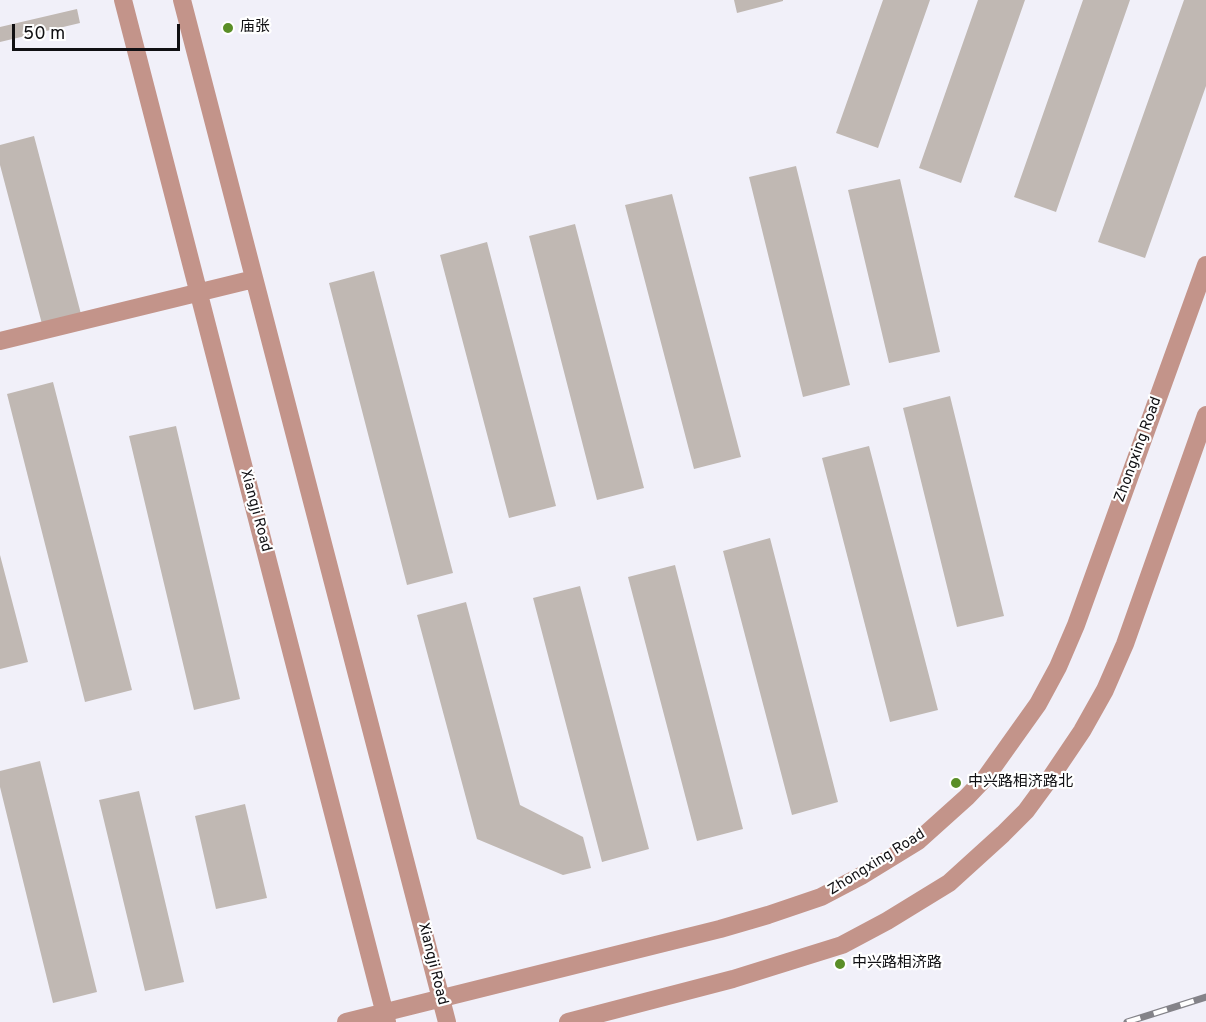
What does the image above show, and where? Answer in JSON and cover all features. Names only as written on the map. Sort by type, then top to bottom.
[{"type":"street","name":"Xiangji Road","points":[[123,0],[386,1017]]},
{"type":"street","name":"Xiangji Road","points":[[182,0],[447,1022]]},
{"type":"street","name":"Zhongxing Road","points":[[346,1022],[386,1017],[441,998],[720,929],[821,897],[861,876],[918,841],[986,777],[1038,704],[1058,667],[1076,625],[1206,265]]},
{"type":"street","points":[[0,341],[254,279]]},
{"type":"street","points":[[568,1022],[734,979],[842,945],[887,921],[949,882],[1003,834],[1026,811],[1051,777],[1082,731],[1105,690],[1125,644],[1206,415]]},
{"type":"building","points":[[734,0],[783,0],[783,1],[737,13]]},
{"type":"building","points":[[883,0],[930,0],[878,148],[836,133]]},
{"type":"building","points":[[978,0],[1025,0],[961,183],[919,168]]},
{"type":"building","points":[[1083,0],[1130,0],[1056,212],[1014,197]]},
{"type":"building","points":[[1184,0],[1206,0],[1206,86],[1145,258],[1098,242]]},
{"type":"building","points":[[77,9],[80,23],[0,42],[0,27]]},
{"type":"building","points":[[34,136],[81,314],[42,324],[0,165],[0,145]]},
{"type":"building","points":[[796,166],[850,385],[803,397],[749,177]]},
{"type":"building","points":[[900,179],[940,352],[889,363],[848,190]]},
{"type":"building","points":[[672,194],[741,457],[694,469],[625,205]]},
{"type":"building","points":[[575,224],[644,488],[597,500],[529,236]]},
{"type":"building","points":[[487,242],[556,506],[509,518],[440,255]]},
{"type":"building","points":[[374,271],[453,573],[407,585],[329,283]]},
{"type":"building","points":[[53,382],[132,690],[85,702],[7,394]]},
{"type":"building","points":[[950,396],[1004,616],[957,627],[903,408]]},
{"type":"building","points":[[176,426],[240,699],[194,710],[129,436]]},
{"type":"building","points":[[869,446],[938,710],[890,722],[822,458]]},
{"type":"building","points":[[770,538],[838,802],[792,815],[723,551]]},
{"type":"building","points":[[0,555],[28,662],[0,669]]},
{"type":"building","points":[[675,565],[743,829],[697,841],[628,577]]},
{"type":"building","points":[[580,586],[649,849],[602,862],[533,598]]},
{"type":"building","points":[[466,602],[520,805],[583,837],[591,868],[563,875],[477,839],[417,615]]},
{"type":"building","points":[[40,761],[97,992],[53,1003],[0,787],[0,771]]},
{"type":"building","points":[[139,791],[184,982],[145,991],[99,800]]},
{"type":"building","points":[[245,804],[267,898],[216,909],[195,816]]},
{"type":"railway","points":[[1127,1022],[1206,997]]},
{"type":"place","name":"庙张","points":[[228,28]]},
{"type":"place","name":"中兴路相济路北","points":[[956,783]]},
{"type":"place","name":"中兴路相济路","points":[[840,964]]}]
